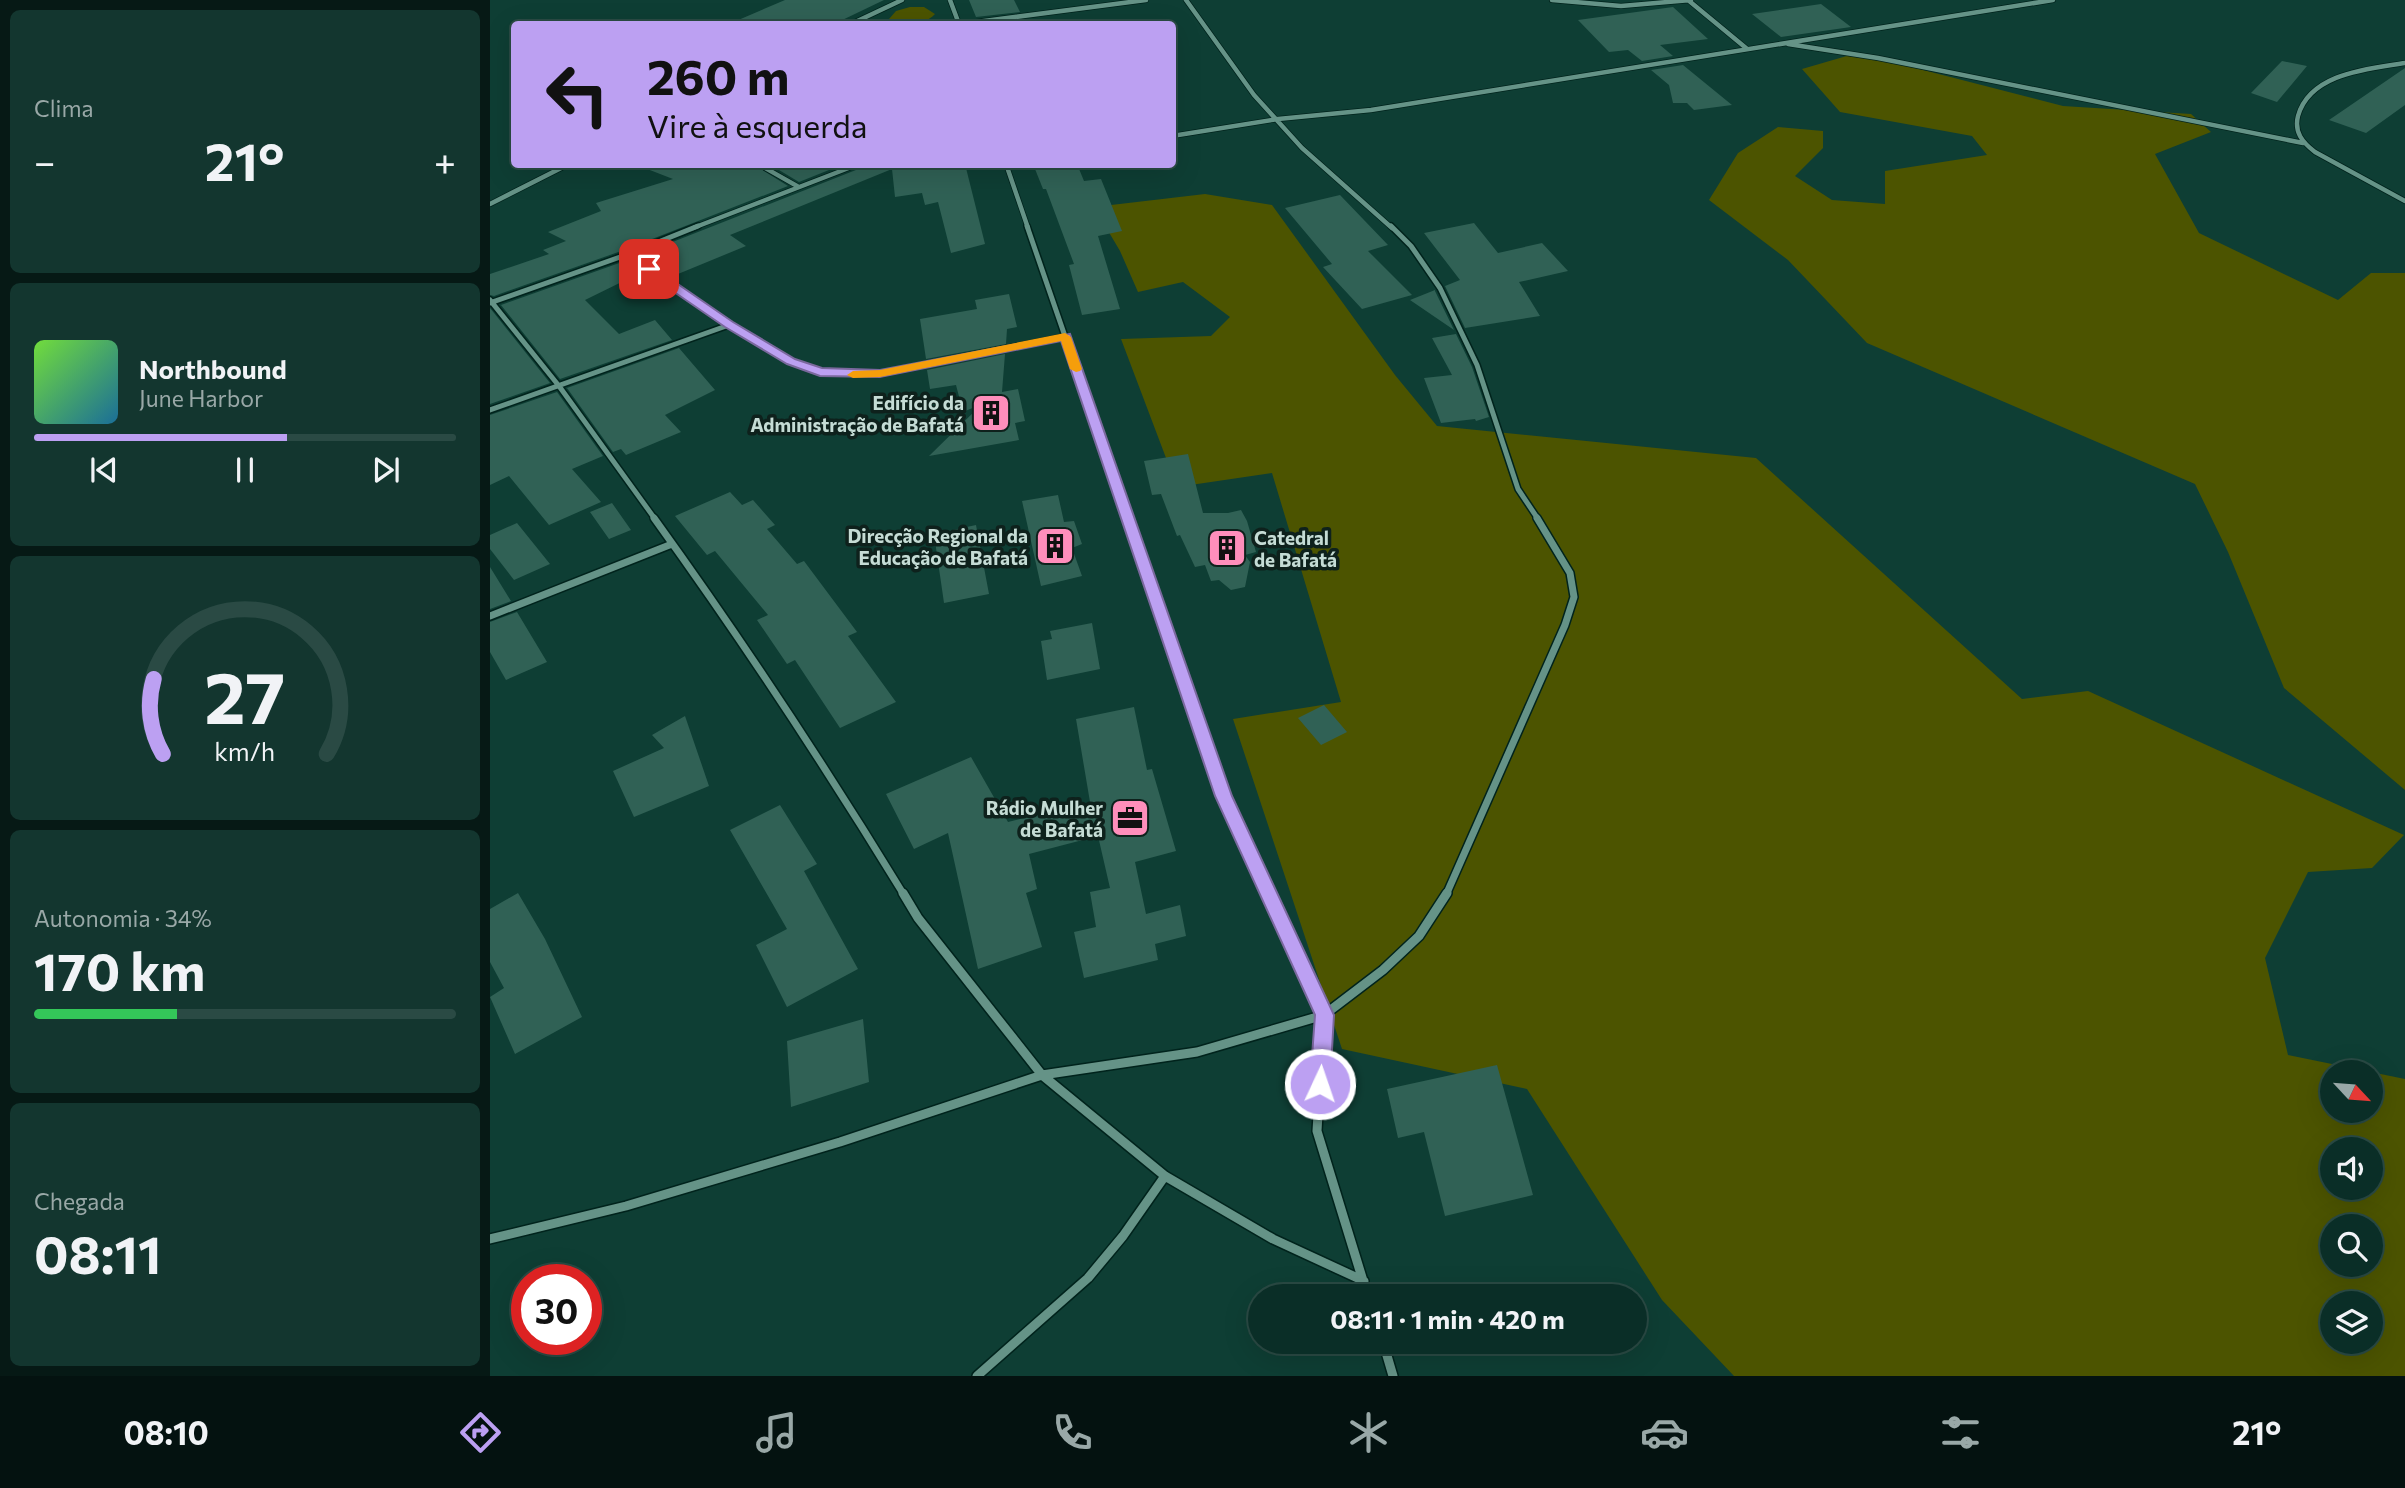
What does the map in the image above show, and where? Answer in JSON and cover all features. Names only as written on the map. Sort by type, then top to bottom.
[{"type":"street","points":[[857,21],[902,0]]},
{"type":"street","points":[[950,0],[959,21]]},
{"type":"street","points":[[983,21],[1146,0]]},
{"type":"street","points":[[490,1239],[626,1206],[840,1142],[1042,1075],[1197,1052],[1324,1015],[1382,970],[1419,936],[1450,888],[1565,625],[1574,597],[1570,573],[1559,551],[1518,489],[1477,365],[1440,288],[1411,246],[1370,206],[1302,148],[1254,95],[1186,0]]},
{"type":"street","points":[[1552,0],[1621,6],[1690,0],[1746,48]]},
{"type":"street","points":[[1176,135],[1371,110],[2053,0]]},
{"type":"street","points":[[1782,43],[1878,58],[2303,143],[2336,165],[2405,201]]},
{"type":"street","points":[[2303,143],[2296,127],[2308,94],[2336,80],[2405,63]]},
{"type":"street","points":[[490,204],[561,168]]},
{"type":"street","points":[[765,168],[797,186]]},
{"type":"street","points":[[848,168],[626,255],[491,301],[559,386],[672,544],[823,763],[918,918],[1042,1075],[1165,1176],[1273,1240],[1363,1281]]},
{"type":"street","points":[[1007,168],[1223,796],[1324,1015],[1317,1131],[1364,1284]]},
{"type":"street","points":[[626,255],[729,324],[791,361],[820,372],[850,375],[880,373],[1065,337]]},
{"type":"street","points":[[490,410],[729,324]]},
{"type":"street","points":[[490,616],[672,544]]},
{"type":"street","points":[[977,1376],[1088,1278],[1123,1236],[1165,1176]]},
{"type":"street","points":[[1387,1354],[1393,1376]]},
{"type":"green space","points":[[924,7],[935,14],[925,21],[892,21],[889,19],[896,11]]},
{"type":"green space","points":[[1857,53],[2063,106],[2191,114],[2211,132],[2155,154],[2199,233],[2338,300],[2371,273],[2405,273],[2405,790],[2284,688],[2228,552],[2195,484],[1867,343],[1788,260],[1709,200],[1738,153],[1778,127],[1823,131],[1823,148],[1795,176],[1832,200],[1885,204],[1885,171],[1987,155],[1972,136],[1840,112],[1802,69]]},
{"type":"green space","points":[[1205,194],[1272,205],[1395,375],[1437,426],[1756,458],[2022,699],[2088,691],[2404,835],[2372,868],[2308,872],[2265,958],[2288,1055],[2320,1062],[2320,1124],[2384,1124],[2384,1075],[2405,1079],[2405,1376],[1734,1376],[1662,1300],[1527,1089],[1342,1049],[1233,719],[1341,702],[1272,473],[1177,487],[1121,339],[1211,336],[1230,317],[1183,282],[1138,292],[1120,251],[1094,207]]},
{"type":"building","points":[[785,0],[884,0],[840,21],[736,21]]},
{"type":"building","points":[[969,0],[1014,0],[1020,12],[976,17]]},
{"type":"building","points":[[1821,4],[1851,27],[1781,37],[1752,14]]},
{"type":"building","points":[[1673,7],[1708,39],[1660,45],[1673,56],[1642,61],[1628,50],[1609,52],[1578,20]]},
{"type":"building","points":[[2282,61],[2307,66],[2277,102],[2251,93]]},
{"type":"building","points":[[1683,65],[1732,105],[1694,110],[1687,103],[1673,103],[1669,85],[1651,70]]},
{"type":"building","points":[[2405,68],[2405,105],[2366,133],[2329,120]]},
{"type":"building","points":[[645,168],[759,168],[788,186],[624,250],[494,296],[490,295],[490,274],[549,254],[543,250],[566,241],[548,232],[601,211],[596,203],[673,179]]},
{"type":"building","points":[[776,168],[834,168],[799,182]]},
{"type":"building","points":[[861,168],[966,168],[985,244],[951,253],[938,202],[925,205],[922,193],[895,197],[892,169],[730,235],[746,246],[678,274],[663,262],[653,267],[637,256]]},
{"type":"building","points":[[1035,168],[1079,168],[1084,181],[1101,179],[1122,231],[1098,236],[1120,309],[1082,315],[1069,265],[1074,264],[1046,189],[1043,189]]},
{"type":"building","points":[[1340,195],[1388,245],[1368,251],[1412,295],[1362,309],[1323,267],[1332,264],[1285,208]]},
{"type":"building","points":[[1474,223],[1498,253],[1542,243],[1568,271],[1519,282],[1540,316],[1465,328],[1445,286],[1460,280],[1424,233]]},
{"type":"building","points":[[625,261],[642,272],[585,300],[619,334],[655,320],[672,340],[560,379],[501,305]]},
{"type":"building","points":[[1435,291],[1454,330],[1410,300]]},
{"type":"building","points":[[1009,294],[1017,327],[1007,329],[1006,344],[926,359],[920,319],[977,309],[975,300]]},
{"type":"building","points":[[490,308],[550,383],[490,404]]},
{"type":"building","points":[[1456,334],[1472,367],[1489,417],[1476,421],[1441,423],[1424,378],[1452,375],[1432,338]]},
{"type":"building","points":[[679,348],[715,390],[665,415],[681,432],[626,455],[621,449],[613,452],[567,388]]},
{"type":"building","points":[[1005,354],[1002,392],[1018,389],[1025,421],[1015,423],[1019,440],[929,456],[982,404],[963,412],[956,385],[930,389],[927,370]]},
{"type":"building","points":[[557,392],[603,456],[572,469],[601,502],[549,525],[509,476],[490,485],[490,415]]},
{"type":"building","points":[[1188,454],[1203,513],[1241,510],[1247,521],[1256,552],[1245,555],[1250,562],[1245,587],[1231,590],[1219,580],[1211,581],[1205,565],[1195,567],[1180,535],[1177,536],[1161,494],[1152,495],[1144,461]]},
{"type":"building","points":[[730,492],[742,505],[753,500],[775,525],[767,529],[797,564],[804,561],[857,632],[848,636],[896,702],[840,728],[795,660],[787,664],[757,620],[768,615],[715,551],[707,555],[675,516]]},
{"type":"building","name":"Direcção Regional da Educação de Bafatá","points":[[1058,495],[1064,522],[1074,521],[1082,544],[1072,548],[1082,576],[1041,586],[1022,501]]},
{"type":"building","points":[[612,503],[631,530],[609,539],[590,512]]},
{"type":"building","points":[[517,523],[550,564],[514,580],[490,549],[490,535]]},
{"type":"building","points":[[976,525],[989,594],[944,603],[934,534]]},
{"type":"building","points":[[490,567],[511,601],[490,609]]},
{"type":"building","points":[[517,612],[547,662],[506,680],[490,652],[490,622]]},
{"type":"building","points":[[1092,623],[1100,669],[1047,680],[1041,641],[1052,639],[1050,631]]},
{"type":"building","points":[[1324,705],[1347,732],[1321,745],[1298,718]]},
{"type":"building","points":[[1134,707],[1147,770],[1152,769],[1176,851],[1135,862],[1146,914],[1180,905],[1186,936],[1155,944],[1158,960],[1084,978],[1074,932],[1096,927],[1090,892],[1110,888],[1098,836],[1029,854],[1037,889],[1026,893],[1042,947],[978,969],[948,833],[914,849],[886,794],[971,757],[1008,822],[1090,802],[1076,719]]},
{"type":"building","points":[[685,716],[709,786],[634,817],[613,771],[664,748],[652,735]]},
{"type":"building","points":[[780,805],[817,864],[804,871],[858,969],[787,1007],[756,945],[787,929],[730,830]]},
{"type":"building","points":[[518,893],[545,939],[582,1017],[515,1054],[490,997],[504,988],[490,962],[490,909]]},
{"type":"building","points":[[863,1019],[869,1082],[791,1107],[787,1041]]},
{"type":"building","points":[[1497,1065],[1533,1195],[1445,1216],[1424,1132],[1398,1138],[1387,1089]]},
{"type":"slow traffic","points":[[853,375],[880,373],[1065,337],[1076,369]]},
{"type":"place","name":"Edifício da Administração de Bafatá","points":[[991,413]]},
{"type":"place","name":"Direcção Regional da Educação de Bafatá","points":[[1055,546]]},
{"type":"place","name":"Catedral de Bafatá","points":[[1227,548]]},
{"type":"place","name":"Rádio Mulher de Bafatá","points":[[1130,818]]},
{"type":"route","points":[[649,269],[729,324],[791,361],[820,372],[850,375],[880,373],[1065,337],[1223,796],[1324,1015],[1320,1084]]}]
